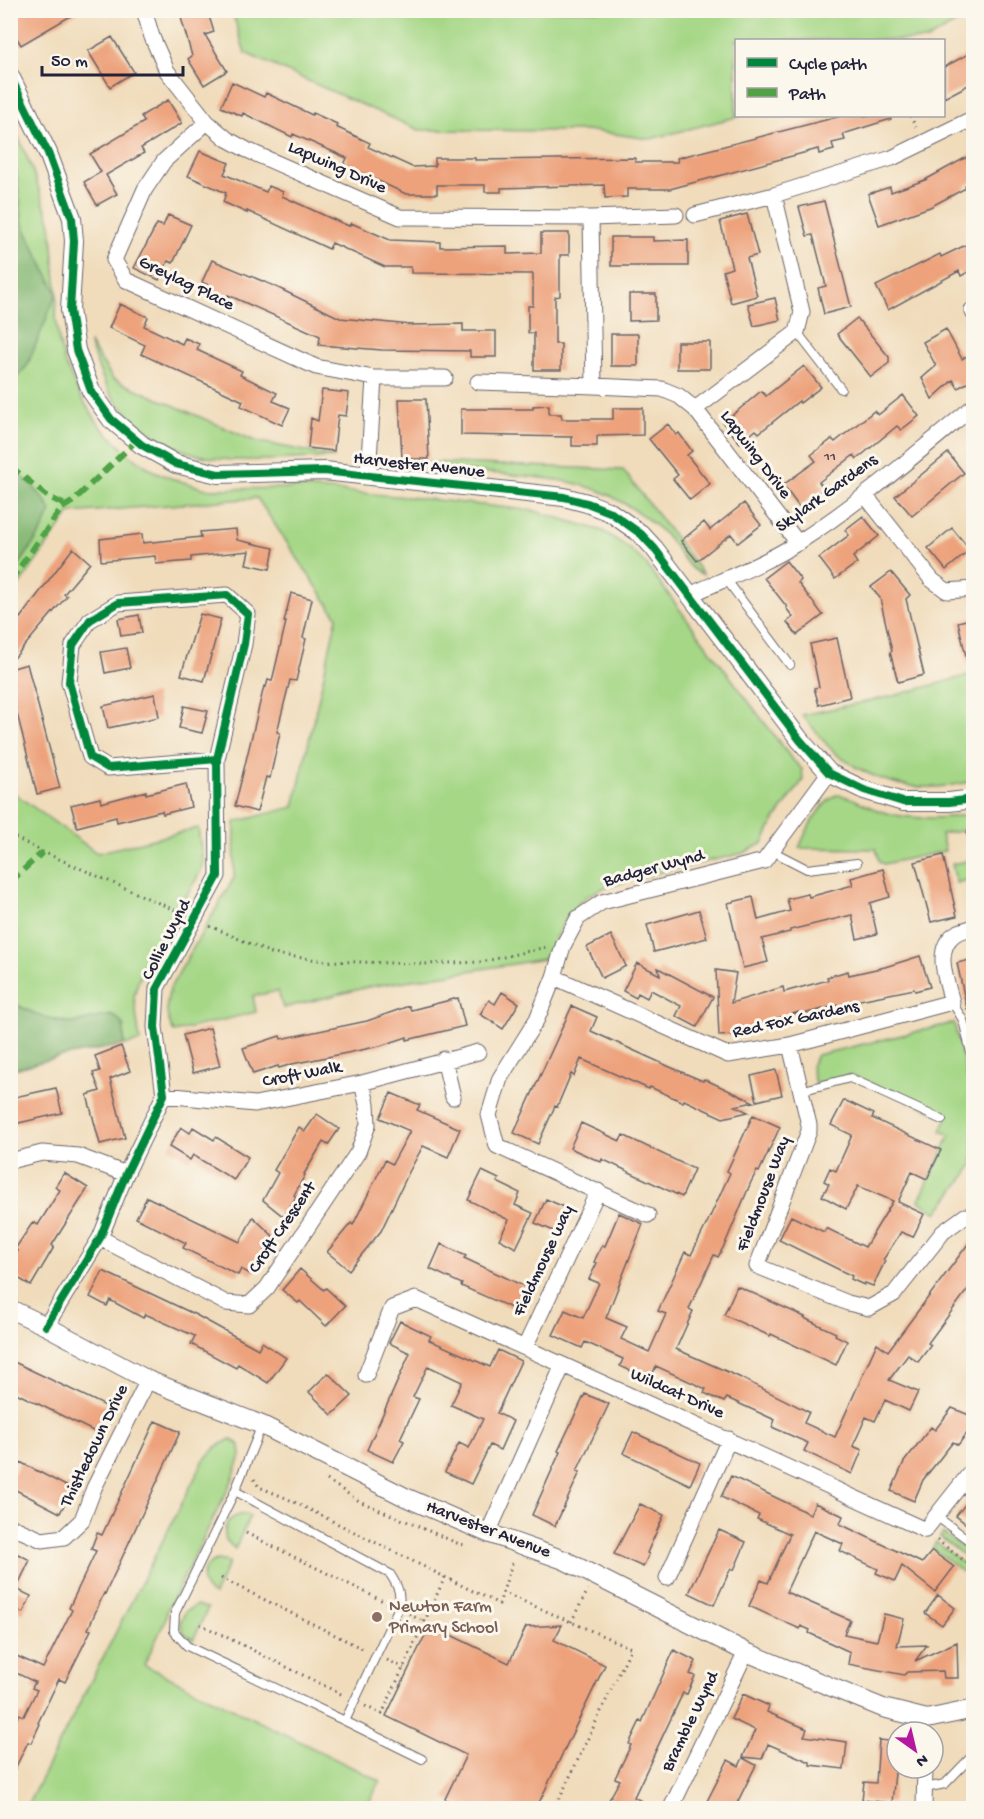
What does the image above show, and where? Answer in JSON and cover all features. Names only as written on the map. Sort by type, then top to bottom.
[{"type":"street","name":"Lapwing Drive","points":[[144,10],[152,37],[167,71],[207,122],[227,139],[400,218],[591,218],[676,214]]},
{"type":"street","name":"Harvester Avenue","points":[[10,76],[48,153],[72,218],[75,241],[70,310],[76,350],[91,391],[111,419],[142,445],[176,464],[218,474],[324,471],[543,494],[587,503],[610,512],[641,534],[654,548],[692,594],[800,740],[829,773],[864,790],[903,802],[949,802],[974,799]]},
{"type":"street","points":[[695,215],[774,195],[892,158],[974,118]]},
{"type":"street","name":"Greylag Place","points":[[207,122],[164,161],[145,189],[114,260],[126,280],[316,367],[374,378],[445,378]]},
{"type":"street","points":[[695,409],[797,332],[802,312],[774,195]]},
{"type":"street","points":[[591,218],[594,386]]},
{"type":"street","points":[[368,476],[374,378]]},
{"type":"street","name":"Lapwing Drive","points":[[478,382],[662,390],[680,396],[695,409],[798,543]]},
{"type":"street","name":"Skylark Gardens","points":[[692,594],[798,543],[865,495],[974,406]]},
{"type":"street","points":[[865,495],[932,580],[947,591],[974,589]]},
{"type":"street","name":"Collie Wynd","points":[[164,1095],[154,1027],[157,988],[218,876],[217,759],[244,644],[248,614],[227,595],[118,603],[90,620],[73,645],[69,682],[90,758],[108,768],[217,759]]},
{"type":"street","name":"Badger Wynd","points":[[497,1146],[489,1115],[500,1078],[537,1019],[554,977],[563,946],[578,918],[602,902],[764,861],[829,773]]},
{"type":"street","points":[[952,1002],[943,964],[944,950],[954,935],[974,927]]},
{"type":"street","name":"Red Fox Gardens","points":[[554,977],[728,1054],[790,1045],[952,1002]]},
{"type":"street","name":"Fieldmouse Way","points":[[790,1045],[809,1131],[757,1266],[869,1308],[894,1294],[943,1232],[965,1216],[974,1218]]},
{"type":"street","name":"Croft Walk","points":[[164,1095],[255,1104],[362,1083],[444,1059],[478,1052]]},
{"type":"street","points":[[444,1059],[453,1096]]},
{"type":"street","name":"Croft Crescent","points":[[100,1238],[226,1303],[249,1305],[267,1288],[358,1152],[368,1125],[367,1104],[362,1083]]},
{"type":"street","points":[[46,1326],[100,1238],[126,1174],[164,1095]]},
{"type":"street","name":"Fieldmouse way","points":[[497,1146],[648,1215]]},
{"type":"street","points":[[10,1161],[42,1153],[78,1156],[126,1174]]},
{"type":"street","name":"Fieldmouse way","points":[[525,1347],[598,1191]]},
{"type":"street","points":[[366,1375],[392,1308],[416,1299],[563,1365],[488,1533]]},
{"type":"street","name":"Harvester Avenue","points":[[10,1309],[148,1380],[262,1425],[405,1497],[488,1533],[564,1560],[746,1652],[914,1720]]},
{"type":"street","name":"Wildcat Drive","points":[[563,1365],[925,1530]]},
{"type":"street","name":"Thistledown Drive","points":[[10,1526],[42,1540],[64,1537],[82,1520],[94,1488],[148,1380]]},
{"type":"street","points":[[667,1578],[729,1439]]},
{"type":"street","points":[[925,1530],[974,1468]]},
{"type":"street","name":"Bramble Wynd","points":[[671,1809],[746,1652]]},
{"type":"street","name":"Harvester Avenue","points":[[942,1720],[974,1709]]},
{"type":"street","points":[[924,1780],[924,1809]]},
{"type":"lane","points":[[797,332],[841,389]]},
{"type":"lane","points":[[726,579],[790,666]]},
{"type":"lane","points":[[971,834],[974,845]]},
{"type":"lane","points":[[772,851],[807,869],[857,863]]},
{"type":"lane","points":[[952,1002],[963,1020],[974,1065]]},
{"type":"lane","points":[[800,1091],[850,1078],[942,1120]]},
{"type":"lane","points":[[262,1425],[235,1491],[175,1613],[174,1631],[187,1646],[422,1759]]},
{"type":"lane","points":[[235,1491],[390,1574],[398,1586],[401,1599],[398,1609],[345,1721]]},
{"type":"lane","points":[[936,1516],[974,1544]]},
{"type":"lane","points":[[924,1788],[945,1784],[974,1754]]},
{"type":"path","points":[[10,835],[43,852],[273,954],[326,961],[422,964],[482,962],[537,948],[563,946]]},
{"type":"path","points":[[254,1479],[259,1487],[286,1498],[499,1604],[513,1558]]},
{"type":"path","points":[[324,1479],[359,1500],[456,1543],[468,1546]]},
{"type":"path","points":[[925,1530],[974,1568]]},
{"type":"path","points":[[246,1533],[425,1622]]},
{"type":"path","points":[[200,1624],[382,1714],[445,1577]]},
{"type":"path","points":[[221,1578],[404,1668]]},
{"type":"path","points":[[571,1622],[588,1590]]},
{"type":"path","points":[[502,1592],[631,1648],[555,1809]]},
{"type":"green space","points":[[973,10],[973,13],[929,39],[735,39],[736,117],[650,139],[593,131],[419,130],[245,53],[232,11]]},
{"type":"green space","points":[[10,118],[31,166],[51,224],[57,293],[56,318],[65,364],[82,399],[100,426],[132,457],[154,471],[206,489],[305,488],[418,498],[535,511],[603,531],[626,546],[645,563],[791,758],[802,769],[803,780],[774,821],[763,843],[744,853],[661,872],[603,888],[587,896],[568,914],[544,959],[368,987],[283,1008],[278,991],[253,996],[256,1012],[174,1032],[167,1010],[170,988],[234,878],[235,822],[294,807],[337,617],[257,498],[70,513],[11,597]]},
{"type":"green space","points":[[10,128],[23,225],[57,293],[27,366],[11,384]]},
{"type":"green space","points":[[89,342],[113,379],[255,441],[335,457],[258,460],[212,458],[197,455],[168,443],[142,426],[119,405],[104,381]]},
{"type":"green space","points":[[403,461],[623,470],[703,574],[688,565],[663,532],[649,520],[617,499],[595,489],[552,479],[409,466]]},
{"type":"green space","points":[[11,469],[34,487],[51,511],[43,529],[11,578]]},
{"type":"green space","points":[[973,674],[973,781],[942,787],[927,787],[883,780],[837,755],[802,715],[893,696]]},
{"type":"green space","points":[[11,791],[97,853],[198,828],[203,862],[201,871],[144,968],[134,996],[140,1042],[124,1045],[124,1026],[111,1015],[72,1023],[40,1016],[11,1002]]},
{"type":"green space","points":[[836,795],[853,799],[880,811],[914,818],[973,814],[973,829],[941,834],[945,851],[884,864],[880,862],[876,849],[799,848],[818,812]]},
{"type":"green space","points":[[967,861],[971,879],[956,883],[952,864]]},
{"type":"green space","points":[[11,1002],[40,1016],[57,1021],[73,1023],[102,1016],[113,1017],[122,1024],[124,1045],[59,1057],[11,1070]]},
{"type":"green space","points":[[954,1023],[970,1090],[973,1089],[973,1165],[937,1213],[919,1201],[950,1135],[941,1131],[947,1117],[851,1075],[815,1084],[811,1066],[817,1055]]},
{"type":"green space","points":[[230,1439],[240,1445],[241,1456],[231,1483],[167,1611],[165,1621],[144,1665],[380,1781],[366,1808],[26,1808],[204,1460],[216,1447]]},
{"type":"green space","points":[[244,1514],[250,1516],[235,1549],[226,1540],[226,1526],[234,1517]]},
{"type":"green space","points":[[943,1533],[973,1556],[973,1563],[940,1537]]},
{"type":"green space","points":[[936,1542],[973,1571],[973,1580],[933,1548]]},
{"type":"green space","points":[[217,1560],[229,1562],[214,1595],[205,1587],[202,1576],[207,1567]]},
{"type":"green space","points":[[196,1605],[208,1608],[193,1640],[184,1633],[180,1622],[186,1611]]},
{"type":"building","points":[[19,10],[81,10],[21,45],[10,27],[10,15]]},
{"type":"building","points":[[193,10],[207,10],[214,32],[205,35],[227,71],[204,85],[188,59],[192,56],[180,14]]},
{"type":"building","points":[[112,37],[134,72],[110,87],[88,51]]},
{"type":"building","points":[[974,51],[974,82],[945,97],[945,66]]},
{"type":"building","points":[[232,82],[264,97],[266,93],[337,124],[336,127],[370,143],[368,147],[412,167],[435,166],[435,158],[475,158],[475,160],[635,158],[635,162],[678,162],[677,158],[837,117],[890,117],[891,119],[843,134],[845,140],[832,143],[834,150],[819,154],[818,149],[670,189],[627,189],[627,197],[605,198],[604,185],[501,188],[501,192],[485,192],[485,185],[437,185],[437,194],[406,194],[344,165],[347,158],[293,134],[292,137],[243,113],[242,116],[221,107]]},
{"type":"building","points":[[168,100],[182,123],[141,148],[144,153],[106,175],[117,194],[97,205],[84,182],[101,172],[90,154],[144,122],[141,116]]},
{"type":"building","points":[[200,151],[229,163],[224,174],[266,192],[269,186],[283,192],[282,196],[330,218],[349,226],[351,223],[390,240],[440,242],[440,247],[507,246],[507,254],[541,253],[541,233],[569,233],[569,255],[560,255],[560,296],[555,297],[555,344],[561,344],[561,370],[534,370],[534,333],[528,333],[528,306],[533,306],[533,274],[411,273],[411,267],[385,267],[332,243],[329,249],[223,202],[226,193],[188,176]]},
{"type":"building","points":[[974,153],[974,181],[965,186],[966,188],[930,207],[879,225],[868,194],[890,187],[891,192],[925,180]]},
{"type":"building","points":[[824,201],[851,307],[824,314],[818,288],[826,286],[813,235],[807,236],[799,207]]},
{"type":"building","points":[[747,214],[758,255],[747,258],[757,296],[731,303],[723,271],[732,268],[720,221]]},
{"type":"building","points":[[168,215],[191,225],[173,263],[168,261],[159,280],[134,268],[157,224],[163,226]]},
{"type":"building","points":[[611,237],[653,237],[653,241],[688,240],[688,266],[611,266]]},
{"type":"building","points":[[974,241],[974,269],[961,276],[959,271],[888,310],[876,286],[940,254],[941,257]]},
{"type":"building","points":[[212,260],[272,285],[340,318],[411,325],[463,324],[463,331],[496,331],[496,357],[470,357],[470,351],[382,350],[319,345],[320,336],[228,295],[225,300],[211,294],[214,288],[202,282]]},
{"type":"building","points":[[629,294],[656,294],[656,320],[629,321]]},
{"type":"building","points":[[775,298],[780,320],[754,326],[748,304]]},
{"type":"building","points":[[120,304],[148,317],[144,326],[182,344],[185,338],[199,344],[197,350],[242,371],[240,375],[277,393],[273,401],[290,408],[282,425],[241,406],[243,401],[141,354],[145,345],[109,328]]},
{"type":"building","points":[[857,318],[889,357],[889,363],[871,377],[837,334]]},
{"type":"building","points":[[946,329],[962,359],[974,352],[974,379],[958,388],[953,380],[932,399],[922,378],[936,366],[923,342]]},
{"type":"building","points":[[611,334],[638,334],[638,366],[611,366]]},
{"type":"building","points":[[677,342],[710,342],[710,369],[677,369]]},
{"type":"building","points":[[804,366],[821,387],[800,403],[799,401],[759,433],[756,430],[740,443],[723,423],[761,391],[766,396]]},
{"type":"building","points":[[322,390],[349,393],[346,416],[338,415],[334,451],[308,448],[311,418],[318,421]]},
{"type":"building","points":[[903,395],[919,416],[901,430],[897,426],[857,459],[854,455],[819,482],[824,488],[799,507],[783,485],[816,461],[811,455],[832,439],[835,442],[874,411],[878,415]]},
{"type":"building","points":[[399,399],[426,399],[429,459],[402,459]]},
{"type":"building","points":[[549,405],[549,414],[561,414],[562,419],[613,419],[613,408],[643,408],[643,435],[597,436],[597,446],[572,446],[572,437],[461,435],[461,409],[533,409],[533,406]]},
{"type":"building","points":[[668,424],[676,435],[679,433],[692,451],[687,455],[710,484],[690,500],[673,479],[678,475],[649,439]]},
{"type":"building","points":[[948,453],[964,473],[912,516],[895,496]]},
{"type":"building","points":[[744,503],[761,525],[738,543],[731,534],[697,561],[681,541],[704,522],[710,530]]},
{"type":"building","points":[[863,516],[879,536],[853,557],[857,563],[835,579],[819,558],[849,535],[845,530]]},
{"type":"building","points":[[952,528],[970,550],[946,570],[928,548]]},
{"type":"building","points":[[236,529],[237,540],[274,548],[270,569],[246,564],[249,551],[191,557],[191,561],[156,564],[155,556],[101,561],[100,539],[142,534],[143,543],[201,537],[200,532]]},
{"type":"building","points":[[73,548],[90,563],[64,594],[67,596],[10,663],[10,626],[18,616],[20,618]]},
{"type":"building","points":[[786,561],[801,580],[798,583],[823,615],[797,635],[787,622],[793,617],[764,578]]},
{"type":"building","points":[[891,572],[910,595],[906,599],[924,675],[898,682],[880,598],[871,587]]},
{"type":"building","points":[[291,593],[312,599],[303,638],[306,639],[296,681],[290,680],[277,732],[280,733],[270,778],[266,777],[257,812],[235,806],[264,686],[266,687],[268,680],[272,681]]},
{"type":"building","points":[[200,614],[221,619],[204,681],[181,675]]},
{"type":"building","points":[[139,615],[142,633],[121,636],[118,619]]},
{"type":"building","points":[[974,618],[974,664],[968,665],[958,622]]},
{"type":"building","points":[[837,638],[850,697],[819,705],[814,688],[819,687],[810,644]]},
{"type":"building","points":[[126,648],[130,668],[105,673],[101,652]]},
{"type":"building","points":[[27,664],[60,788],[37,794],[13,697],[10,697],[10,669]]},
{"type":"building","points":[[155,694],[159,717],[108,728],[103,706]]},
{"type":"building","points":[[184,706],[208,711],[202,733],[179,728]]},
{"type":"building","points":[[186,784],[191,807],[163,814],[162,811],[117,822],[116,817],[77,827],[71,805],[100,798],[101,803],[146,791],[146,794]]},
{"type":"building","points":[[943,855],[957,916],[931,922],[915,862]]},
{"type":"building","points":[[883,869],[890,897],[870,903],[877,934],[857,939],[852,915],[790,930],[790,932],[762,939],[768,962],[743,968],[728,903],[753,897],[758,920],[790,911],[787,899],[808,894],[809,897],[853,885],[851,878]]},
{"type":"building","points":[[699,910],[707,938],[654,952],[647,925]]},
{"type":"building","points":[[611,935],[626,966],[602,978],[587,947]]},
{"type":"building","points":[[920,956],[930,987],[855,1001],[799,1015],[799,1012],[752,1026],[752,1034],[719,1036],[716,970],[736,973],[731,1003],[783,987],[784,992],[828,980],[827,977],[848,971],[849,975]]},
{"type":"building","points":[[974,959],[974,1009],[967,1009],[957,963]]},
{"type":"building","points":[[637,963],[660,975],[658,968],[713,997],[697,1027],[676,1016],[681,1006],[651,990],[647,998],[638,993],[636,998],[623,991]]},
{"type":"building","points":[[502,992],[519,1003],[503,1029],[480,1014],[489,1000],[495,1004]]},
{"type":"building","points":[[458,998],[465,1026],[407,1040],[407,1037],[380,1046],[279,1068],[278,1066],[253,1074],[243,1048],[280,1036],[281,1039],[367,1021],[409,1006],[411,1010]]},
{"type":"building","points":[[572,1006],[597,1017],[591,1031],[754,1102],[735,1106],[748,1112],[723,1118],[581,1059],[574,1076],[571,1074],[538,1144],[514,1133]]},
{"type":"building","points":[[210,1028],[220,1066],[193,1073],[183,1035]]},
{"type":"building","points":[[121,1046],[130,1071],[110,1079],[125,1138],[100,1144],[87,1095],[100,1091],[93,1073],[100,1071],[95,1056]]},
{"type":"building","points":[[776,1070],[782,1095],[757,1101],[751,1076]]},
{"type":"building","points":[[56,1088],[62,1113],[10,1125],[10,1098]]},
{"type":"building","points":[[391,1093],[420,1105],[417,1110],[460,1129],[448,1157],[423,1146],[381,1231],[349,1270],[327,1252],[351,1223],[353,1225],[385,1160],[392,1164],[410,1131],[380,1118]]},
{"type":"building","points":[[844,1100],[874,1114],[872,1118],[941,1150],[927,1179],[912,1172],[898,1202],[924,1214],[913,1237],[901,1232],[883,1260],[885,1261],[873,1286],[851,1279],[852,1276],[779,1240],[791,1216],[824,1232],[826,1228],[865,1247],[893,1201],[858,1186],[846,1209],[822,1196],[829,1184],[824,1181],[830,1168],[836,1171],[852,1135],[831,1125]]},
{"type":"building","points":[[317,1114],[339,1129],[328,1145],[323,1142],[304,1174],[294,1195],[296,1197],[284,1217],[263,1200],[278,1173],[274,1170],[299,1127],[305,1131]]},
{"type":"building","points":[[753,1115],[780,1127],[759,1172],[757,1171],[751,1182],[725,1244],[718,1257],[714,1255],[689,1309],[693,1311],[676,1349],[809,1412],[804,1423],[835,1437],[877,1343],[888,1351],[974,1236],[974,1281],[928,1343],[931,1345],[918,1362],[908,1355],[889,1380],[918,1392],[909,1411],[885,1400],[875,1421],[866,1417],[853,1446],[862,1450],[852,1474],[804,1451],[808,1443],[772,1427],[775,1420],[727,1398],[724,1402],[704,1393],[706,1389],[656,1366],[650,1380],[620,1366],[623,1359],[585,1342],[582,1348],[553,1335],[565,1310],[583,1318],[599,1283],[589,1279],[597,1263],[594,1262],[602,1245],[605,1246],[619,1213],[643,1224],[606,1318],[627,1327],[621,1339],[649,1352],[666,1314],[658,1311],[685,1252],[691,1255],[708,1221],[730,1173],[727,1171]]},
{"type":"building","points":[[581,1123],[620,1141],[623,1135],[694,1169],[682,1197],[602,1159],[601,1162],[570,1148]]},
{"type":"building","points":[[181,1127],[190,1133],[193,1127],[214,1140],[216,1137],[248,1157],[234,1180],[193,1155],[190,1160],[169,1147]]},
{"type":"building","points":[[482,1171],[499,1179],[497,1182],[520,1193],[515,1205],[533,1213],[516,1248],[499,1239],[509,1220],[468,1200]]},
{"type":"building","points":[[64,1173],[88,1188],[52,1245],[54,1247],[31,1286],[10,1273],[10,1264],[18,1251],[15,1249],[33,1222],[38,1225],[60,1190],[55,1187]]},
{"type":"building","points":[[147,1197],[240,1242],[253,1217],[273,1236],[252,1275],[241,1269],[238,1275],[183,1248],[186,1243],[136,1218]]},
{"type":"building","points":[[546,1199],[566,1208],[556,1232],[535,1223]]},
{"type":"building","points":[[441,1244],[466,1256],[464,1258],[532,1290],[521,1312],[461,1286],[462,1284],[430,1269]]},
{"type":"building","points":[[300,1269],[324,1290],[326,1288],[345,1306],[326,1326],[300,1301],[298,1303],[282,1290]]},
{"type":"building","points":[[103,1271],[196,1315],[258,1349],[262,1342],[286,1358],[268,1383],[238,1364],[236,1368],[191,1344],[195,1336],[145,1314],[143,1318],[110,1300],[107,1306],[90,1297]]},
{"type":"building","points":[[737,1286],[805,1317],[847,1341],[836,1365],[771,1334],[770,1336],[724,1315]]},
{"type":"building","points":[[400,1321],[431,1336],[429,1340],[490,1367],[498,1350],[521,1361],[497,1413],[513,1421],[500,1450],[490,1445],[471,1484],[445,1472],[459,1443],[469,1448],[483,1419],[451,1405],[462,1382],[428,1366],[413,1397],[419,1399],[400,1439],[404,1441],[393,1462],[367,1450],[410,1353],[389,1343]]},
{"type":"building","points":[[10,1360],[110,1408],[97,1433],[10,1390]]},
{"type":"building","points":[[328,1373],[352,1396],[332,1415],[309,1392]]},
{"type":"building","points":[[585,1394],[609,1404],[577,1471],[580,1472],[555,1526],[532,1515],[560,1452],[558,1451]]},
{"type":"building","points":[[952,1408],[974,1417],[974,1424],[958,1445],[953,1442],[923,1480],[914,1501],[891,1491],[904,1462],[931,1427],[935,1430]]},
{"type":"building","points":[[155,1421],[180,1432],[104,1593],[88,1629],[91,1630],[65,1682],[59,1679],[31,1743],[28,1742],[10,1779],[10,1732],[19,1714],[24,1716],[37,1690],[32,1688],[35,1682],[10,1670],[10,1653],[43,1668],[72,1610],[69,1608],[96,1551],[91,1549],[97,1533],[102,1535]]},
{"type":"building","points":[[633,1432],[700,1463],[690,1485],[623,1453]]},
{"type":"building","points":[[20,1462],[72,1489],[60,1513],[10,1487],[10,1480]]},
{"type":"building","points":[[731,1476],[810,1514],[815,1503],[843,1516],[840,1524],[922,1563],[932,1551],[954,1567],[935,1592],[902,1566],[895,1581],[876,1573],[878,1569],[840,1551],[843,1544],[814,1531],[786,1592],[850,1620],[844,1634],[877,1641],[884,1614],[904,1619],[897,1646],[927,1645],[915,1661],[957,1642],[958,1678],[944,1678],[943,1671],[907,1672],[904,1675],[848,1664],[850,1652],[809,1633],[810,1630],[801,1626],[800,1629],[749,1606],[761,1580],[768,1583],[790,1534],[757,1519],[759,1515],[721,1497]]},
{"type":"building","points":[[974,1493],[974,1530],[956,1516]]},
{"type":"building","points":[[640,1504],[664,1515],[643,1567],[614,1554]]},
{"type":"building","points":[[719,1530],[746,1542],[734,1570],[731,1568],[714,1605],[689,1593]]},
{"type":"building","points":[[10,1550],[30,1560],[16,1589],[31,1596],[23,1613],[10,1607]]},
{"type":"building","points":[[938,1595],[955,1608],[942,1625],[925,1613]]},
{"type":"building","points":[[430,1625],[509,1663],[526,1627],[562,1625],[554,1640],[605,1665],[536,1809],[465,1809],[445,1799],[466,1755],[386,1716]]},
{"type":"building","points":[[674,1650],[696,1661],[690,1674],[695,1676],[687,1694],[683,1693],[634,1797],[655,1809],[604,1809],[620,1780],[615,1778],[631,1745],[629,1744],[640,1721],[642,1722]]},
{"type":"building","points":[[743,1694],[769,1706],[767,1712],[807,1729],[804,1736],[847,1742],[844,1769],[810,1765],[810,1762],[768,1744],[762,1759],[743,1757],[755,1730],[731,1719]]},
{"type":"building","points":[[879,1740],[885,1741],[885,1780],[894,1780],[892,1803],[862,1800],[864,1782],[876,1783]]},
{"type":"building","points":[[743,1758],[756,1765],[734,1809],[703,1809],[728,1760],[739,1766]]},
{"type":"marked path","points":[[10,581],[62,508],[72,502],[136,441]]},
{"type":"marked path","points":[[10,466],[47,496],[67,506]]},
{"type":"marked path","points":[[10,882],[43,852]]},
{"type":"cycle path","points":[[10,76],[48,153],[72,218],[74,241],[70,310],[76,350],[91,391],[111,419],[142,445],[176,464],[218,474],[324,471],[564,497],[610,512],[641,534],[654,548],[800,740],[829,773],[864,790],[903,802],[949,802],[974,799]]},
{"type":"cycle path","points":[[46,1326],[100,1238],[126,1174],[164,1095],[155,1027],[157,988],[218,876],[217,759],[244,644],[248,614],[227,595],[118,603],[90,620],[73,645],[69,682],[90,757],[108,768],[217,759]]},
{"type":"place","name":"Newton Farm Primary School","points":[[377,1617]]}]
